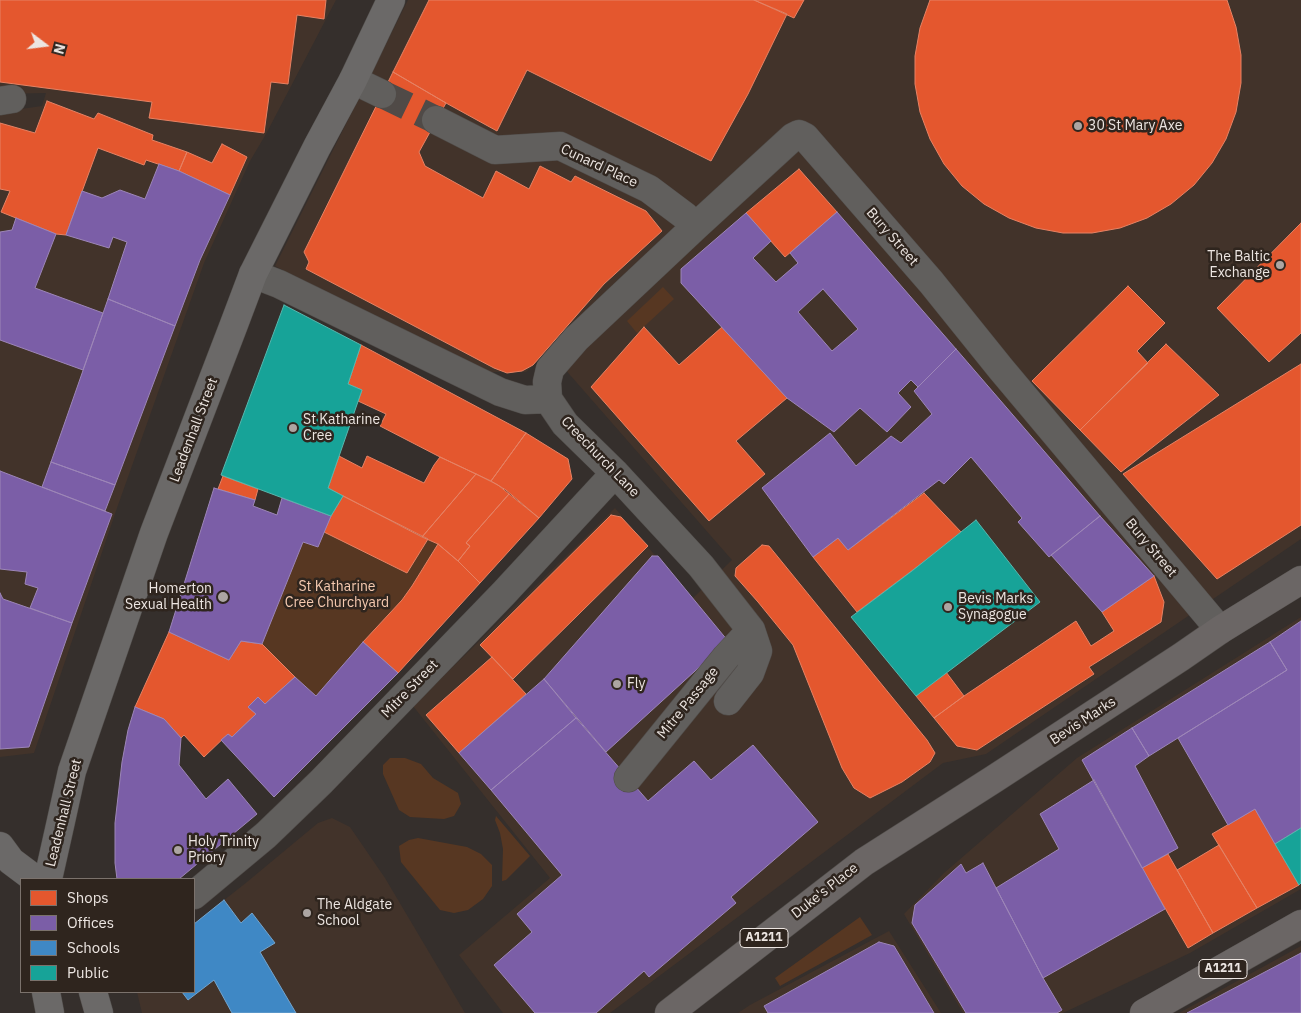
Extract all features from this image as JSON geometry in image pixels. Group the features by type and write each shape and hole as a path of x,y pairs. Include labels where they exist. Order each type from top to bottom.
{"main road":[{"name":"Bevis Marks","path":"864,862 1002,774 1220,630 1301,580"},
{"name":"Duke's Place","path":"669,1013 864,862"},
{"name":"A1211","path":"1144,1013 1301,924"}],"street":[{"name":"Leadenhall Street","path":"48,878 75,761 154,533 253,274 392,0"},
{"path":"353,80 382,94"},
{"name":"Cunard Place","path":"436,120 495,150 560,146 649,189 685,216 695,227"},
{"name":"Bury Street","path":"548,399 547,382 550,369 576,339 695,227 793,137 799,134 805,137 931,282 1001,369 1220,630"},
{"path":"253,274 288,288 500,392 524,400 548,399"},
{"name":"Creechurch Lane","path":"548,399 566,424 616,473 701,566 751,630 758,651 750,673 728,701"},
{"name":"Mitre Street","path":"195,894 266,835 321,782 503,594 616,473"},
{"name":"Mitre Passage","path":"628,778 726,657 751,630"},
{"path":"0,846 11,860 34,878"},
{"path":"46,993 50,1013"},
{"path":"93,993 99,1013"}],"shaded area":[{"path":"0,0 336,0 250,161 204,263 117,508 34,753 0,757 0,112 42,106 46,93 0,94"},
{"path":"408,0 1301,0 1301,539 986,754 943,763 610,1013 503,1013 459,955 550,878 413,706 615,508 692,599 732,560 549,351 526,372 481,372 275,266"},
{"path":"1301,617 1301,889 1190,953 1063,1013 963,1013 904,914 944,873 1077,758"},
{"name":"The Aldgate School","path":"332,818 350,827 385,878 465,1013 142,1013 137,993 195,993 195,923 318,823"},
{"path":"889,931 941,1013 738,1013 750,1005"},
{"path":"1301,946 1301,1013 1179,1013"}],"green space":[{"path":"663,287 674,299 637,333 627,321"},
{"name":"St Katharine Cree Churchyard","path":"324,532 428,539 438,544 402,600 316,696 262,644 303,542 318,547"},
{"path":"390,758 405,758 421,764 433,778 458,793 461,804 454,816 444,819 410,817 399,810 383,774 383,765"},
{"path":"496,816 530,856 506,880 502,881 503,849 495,820"},
{"path":"418,838 467,847 481,854 492,865 492,886 483,899 468,910 454,913 440,910 401,862 399,846 409,840"},
{"path":"860,917 872,935 780,986 775,978"}],"building: Shops":[{"path":"0,0 326,0 324,19 297,15 288,84 271,82 264,133 149,118 152,102 0,82"},
{"path":"429,0 754,0 787,14 748,94 711,161 527,70 497,131 446,103 393,72"},
{"path":"754,0 804,0 794,18"},
{"name":"30 St Mary Axe","path":"930,0 1227,0 1236,27 1241,55 1241,83 1236,112 1226,139 1212,163 1194,185 1171,204 1147,218 1120,228 1092,233 1063,233 1036,228 1009,218 984,204 962,186 944,164 930,139 920,112 915,84 915,56 920,28"},
{"path":"393,72 446,103 419,152 425,166 483,198 496,171 529,189 540,166 571,182 575,176 646,211 662,231 604,284 533,365 522,371 507,373 494,368 306,269 309,262 304,252"},
{"path":"47,101 94,119 98,113 153,135 152,140 187,152 179,171 146,160 144,165 98,148 66,235 56,234 1,212 10,191 0,189 0,123 35,133"},
{"path":"222,144 247,157 230,195 179,171 187,152 212,163"},
{"path":"799,169 837,212 785,257 746,213"},
{"name":"The Baltic Exchange","path":"1301,223 1301,333 1269,362 1217,308"},
{"path":"1128,286 1165,323 1137,351 1148,363 1080,430 1032,381"},
{"path":"644,327 679,365 722,327 787,398 736,441 765,474 709,521 591,387"},
{"path":"1166,344 1219,395 1121,472 1080,430"},
{"path":"361,345 526,433 491,481 380,426 386,414 358,401 362,390 348,384"},
{"path":"1301,364 1301,525 1217,579 1123,474"},
{"path":"526,433 568,459 572,479 539,518 506,490 491,481"},
{"path":"339,456 362,468 367,456 424,483 440,457 476,474 422,537 328,488"},
{"path":"476,474 498,485 509,494 466,543 470,546 458,561 438,544 422,537"},
{"path":"223,476 258,489 255,500 218,489"},
{"path":"924,493 962,533 857,612 813,557 838,538 848,550"},
{"path":"509,494 539,518 480,583 458,561 470,546 466,543"},
{"path":"343,496 428,539 407,573 324,532"},
{"path":"611,515 621,517 648,546 513,679 480,645"},
{"path":"438,544 480,583 398,673 363,642 402,600"},
{"path":"762,545 769,546 927,740 935,753 930,762 902,782 870,798 854,788 842,768 793,645 735,576 736,568"},
{"path":"1154,576 1164,602 1161,622 1089,667 1094,674 977,750 957,746 934,718 1076,621 1091,646 1114,631 1102,612"},
{"path":"169,632 229,660 241,641 262,644 295,677 265,704 258,697 248,707 256,714 232,737 228,734 204,757 184,735 181,738 164,719 135,707"},
{"path":"492,657 526,694 459,753 426,715"},
{"path":"946,672 964,696 934,718 916,696"},
{"path":"1255,809 1299,885 1257,908 1212,834"},
{"path":"1219,845 1257,908 1213,933 1177,870"},
{"path":"1168,854 1213,933 1188,948 1142,868"}],"building: Offices":[{"path":"159,164 179,171 230,195 200,260 175,326 108,299 127,242 113,237 109,248 66,235 82,191 102,198 120,190 145,199"},
{"path":"837,212 956,349 918,387 911,380 898,393 911,407 887,432 860,408 834,432 787,398 681,283 681,269 746,213 771,241 753,258 776,282 798,263 790,253","holes":["823,289 858,329 832,351 798,312"]},
{"path":"16,218 56,234 35,288 103,313 83,370 0,340 0,232 12,230"},
{"path":"108,299 175,326 115,485 51,462"},
{"path":"956,349 1100,516 1049,557 1018,522 1022,518 971,457 944,484 939,480 848,550 838,538 813,557 762,488 830,433 856,466 891,436 901,443 932,414 914,391"},
{"path":"51,462 115,485 105,511 42,487"},
{"path":"0,471 112,514 72,623 30,608 38,588 25,584 27,572 0,569"},
{"path":"214,488 255,500 253,506 277,515 282,498 331,516 318,547 303,542 262,644 241,641 229,660 169,632"},
{"path":"1100,516 1154,576 1102,612 1051,555"},
{"path":"652,556 658,556 728,641 606,752 544,679"},
{"path":"0,593 3,599 72,623 29,747 0,749"},
{"path":"1301,621 1301,828 1275,844 1255,809 1228,825 1178,738 1287,670 1270,642"},
{"path":"363,642 398,673 274,797 221,740 228,734 232,737 256,714 248,707 258,697 265,704 295,677 316,696"},
{"path":"1270,642 1287,670 1149,756 1132,728"},
{"path":"544,679 576,718 491,790 459,753"},
{"path":"135,707 164,719 181,738 179,765 206,799 228,779 257,814 180,878 117,878 115,823 122,762 128,730"},
{"path":"576,718 648,801 694,761 711,780 753,745 818,822 731,897 736,903 649,977 644,971 596,1013 535,1013 494,965 532,932 517,914 562,875 491,790"},
{"path":"1132,728 1149,756 1135,766 1178,848 1142,868 1082,760"},
{"path":"1094,780 1165,909 1043,978 996,888 1059,849 1040,814"},
{"path":"983,863 1043,978 1062,1010 1057,1013 966,1013 912,923 915,905 961,864 966,873"},
{"path":"879,942 894,946 934,1013 768,1013 764,1006"},
{"path":"1301,953 1301,1013 1187,1013"}],"building: Schools":[{"path":"224,900 241,923 252,913 275,943 260,952 296,1013 232,1013 214,980 188,1000 183,993 195,993 195,923"}],"building: Public":[{"name":"St Katharine Cree","path":"284,305 361,345 348,384 362,390 328,488 343,496 331,516 221,475"},
{"name":"Bevis Marks Synagogue","path":"976,520 1040,602 916,696 851,617"},
{"path":"1301,828 1301,883 1299,885 1275,844"}],"tunnel":[{"path":"382,94 436,120"}],"place":[{"name":"30 St Mary Axe","path":"1078,126"},
{"name":"The Baltic Exchange","path":"1280,265"},
{"name":"St Katharine Cree","path":"293,428"},
{"name":"Homerton Sexual Health","path":"223,597"},
{"name":"Bevis Marks Synagogue","path":"948,607"},
{"name":"Fly","path":"617,684"},
{"name":"Holy Trinity Priory","path":"178,850"},
{"name":"The Aldgate School","path":"307,913"}]}
